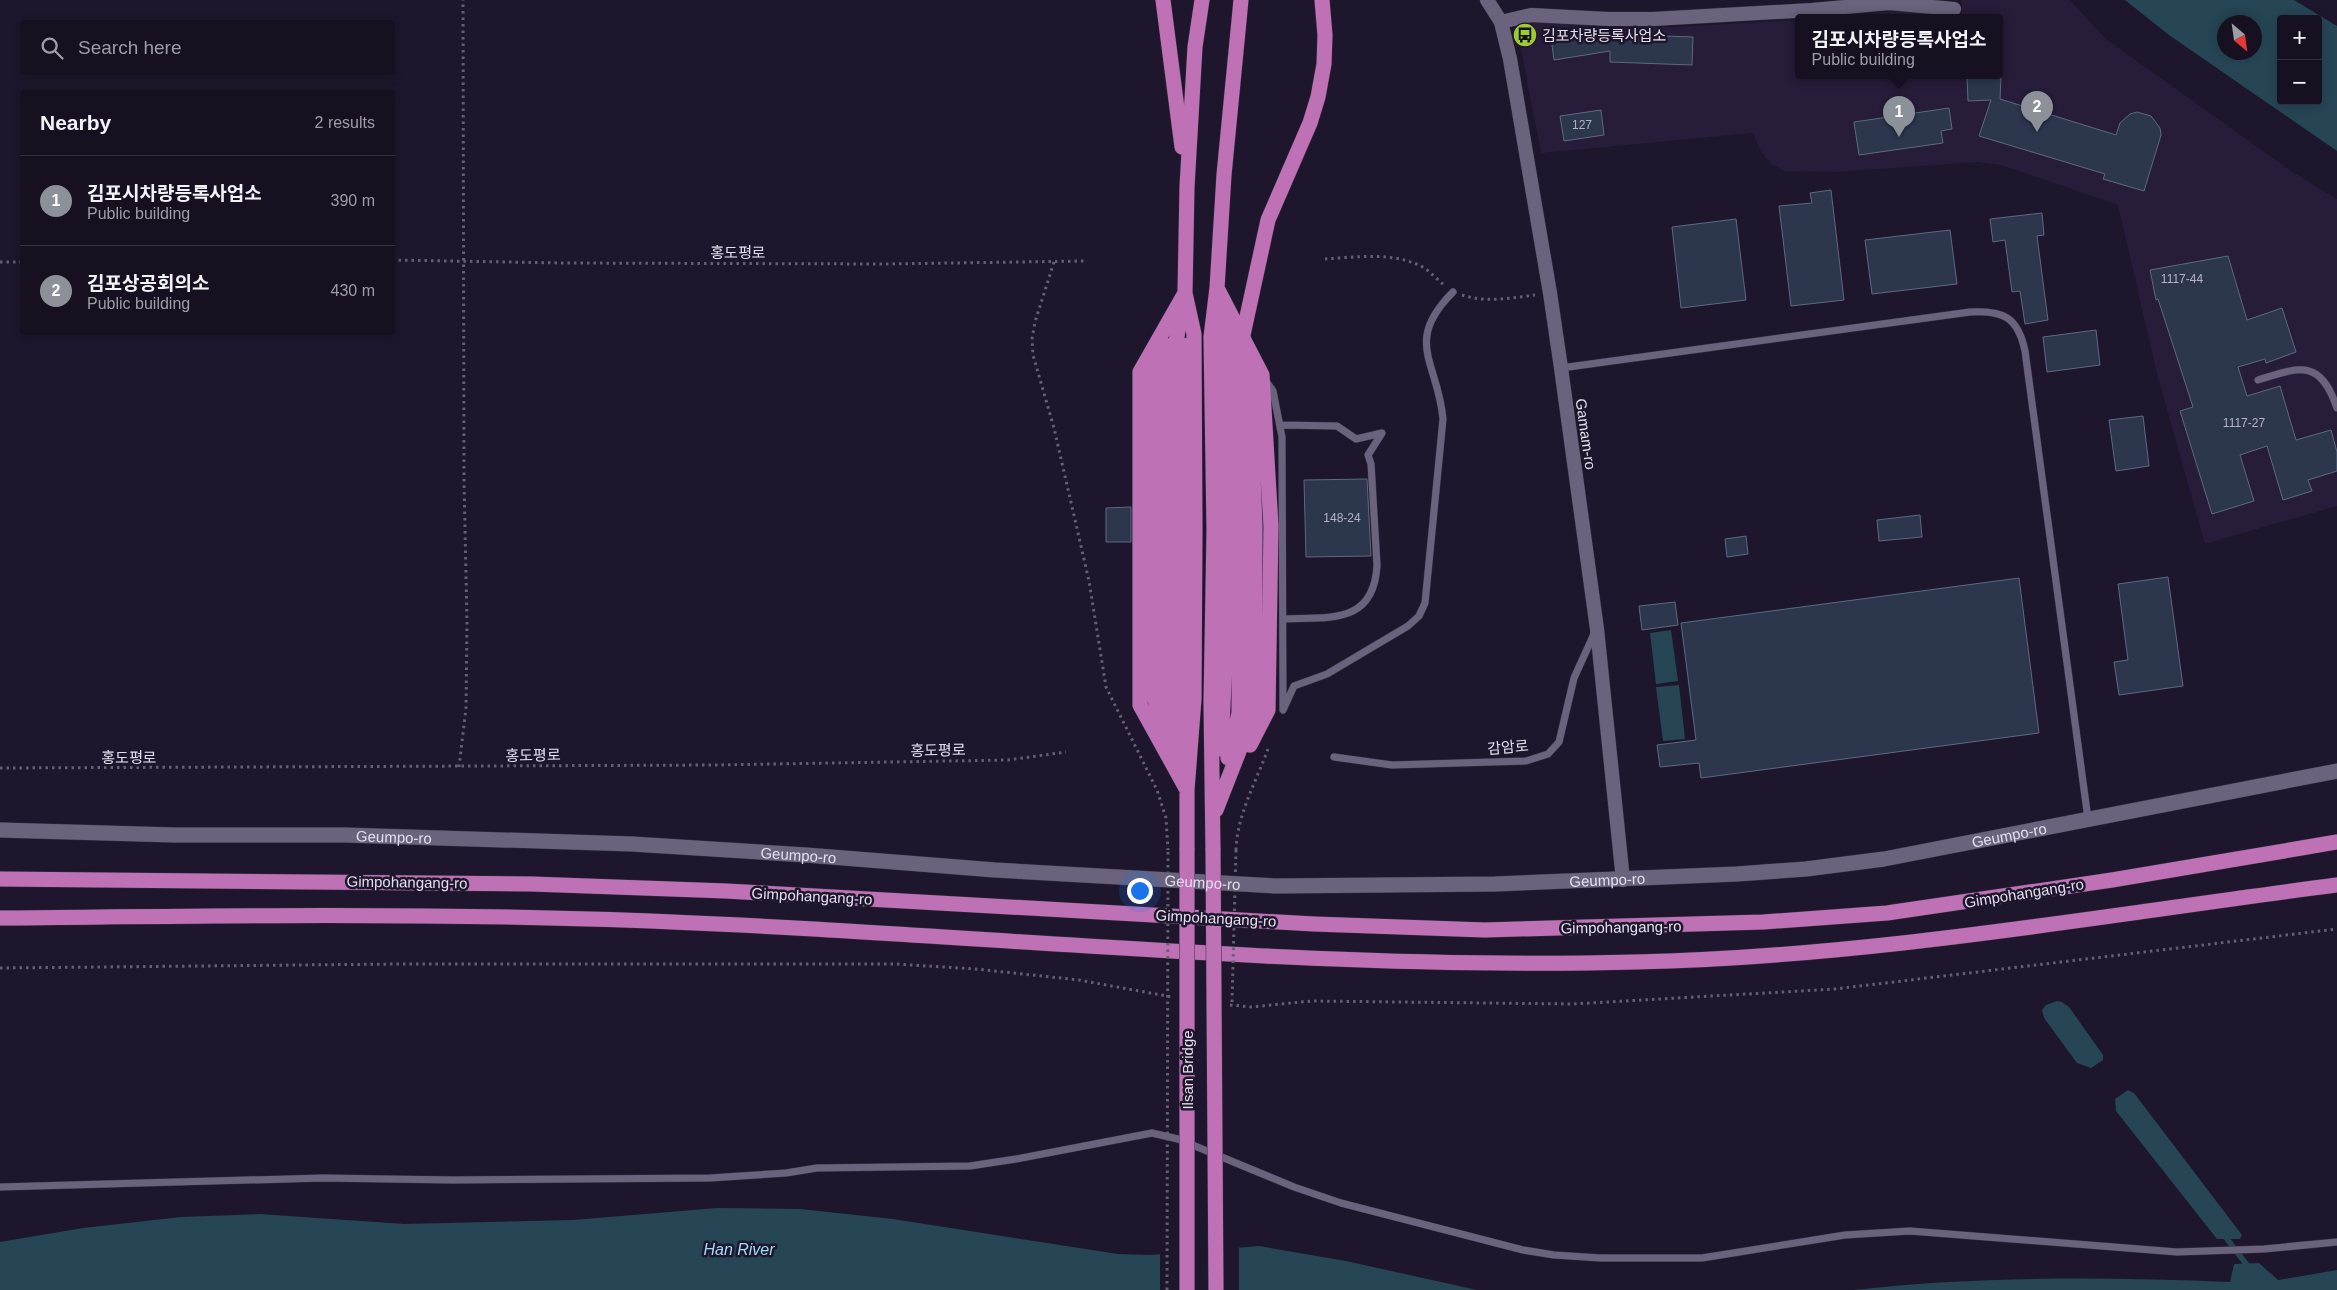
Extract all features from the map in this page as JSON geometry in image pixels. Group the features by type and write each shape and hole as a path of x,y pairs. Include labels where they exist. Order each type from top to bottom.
{"highway":[{"path":"1163,0 1187,187"},
{"path":"1187,790 1168,701 1167,528 1170,374 1185,293 1187,187 1195,47 1202,0"},
{"path":"1213,817 1211,703 1214,530 1211,337 1217,288 1224,175 1241,0"},
{"path":"1213,817 1254,713 1254,517 1250,398 1243,335 1268,220 1310,123 1318,97 1324,64 1325,35 1322,0"},
{"path":"1213,817 1268,710 1271,526 1262,375 1243,335 1217,288"},
{"path":"1213,817 1239,713 1240,526 1237,363 1217,288"},
{"path":"1185,293 1140,372 1140,705 1187,790"},
{"path":"1185,293 1194,334 1195,521 1194,699 1187,790"},
{"name":"Ilsan Bridge","path":"1187,790 1187,1290"},
{"name":"Ilsan Bridge","path":"1213,817 1216,1290"},
{"name":"Gimpohangang-ro","path":"0,879 532,884 746,892 1314,924 1485,930 1763,922 1887,913 2024,894 2337,842"},
{"path":"0,918 315,916 590,919 1338,959 1496,965 1643,962 1897,945 2337,885"}],"main road":[{"name":"Geumpo-ro","path":"0,830 174,835 345,835 632,844 995,870 1274,886 1495,884 1623,880 1806,869 1884,859 1982,842 2088,819 2337,771"}],"street":[{"name":"Gamam-ro","path":"1486,0 1500,22 1518,96 1550,293 1597,629 1623,880"},
{"path":"1500,22 1531,15 1653,19 1812,10 1889,3 1954,10"}],"lane":[{"path":"1262,375 1273,391 1282,438 1283,710 1294,686 1327,674 1408,626 1419,616 1425,603 1443,419 1442,403 1430,365 1426,336 1428,324 1437,307 1453,292"},
{"path":"1561,368 1970,312 1988,311 1999,313 2008,318 2016,326 2022,337 2025,351 2088,819"},
{"path":"2258,380 2292,370 2310,371 2326,382 2337,408"},
{"path":"1280,425 1337,426 1356,439 1382,433 1368,455 1371,464 1377,565 1376,581 1372,590 1362,604 1348,616 1284,619"},
{"name":"감암로","path":"1334,757 1392,765 1526,761 1548,754 1559,742 1574,678 1597,629"},
{"path":"0,1187 322,1178 453,1180 710,1178 786,1173 826,1167 970,1166 1152,1133 1178,1139 1294,1187 1341,1203 1523,1250 1554,1254 1601,1258 1702,1258 1845,1235 1910,1231 2176,1252 2252,1249 2337,1242"}],"path":[{"path":"459,767 466,708 463,0"},
{"path":"1325,259 1369,256 1411,262 1426,270 1453,292 1475,299 1498,300 1550,293"},
{"name":"홍도평로","path":"395,260 563,263 1084,261"},
{"path":"0,262 20,262"},
{"path":"1054,262 1035,322 1032,339 1033,355 1054,428 1087,571 1106,687 1157,790 1166,818 1168,850 1167,1290"},
{"path":"1236,850 1237,834 1242,814 1270,744"},
{"name":"홍도평로","path":"0,768 459,767 998,760 1066,752"}],"shaded area":[{"path":"1962,0 2070,0 2106,39 2291,171 2337,199 2337,506 2205,544 2157,374 2118,205 2001,165 1977,162 1836,172 1784,171 1771,164 1761,152 1753,133 1541,153 1519,39 1522,31 1528,25 1538,22 1604,27 1675,27 1795,20 1795,79 2003,79 2003,14 1962,14"},
{"path":"1891,11 1931,14 1860,14"}],"water":[{"path":"2125,0 2294,0 2319,15 2277,15 2277,105 2322,105 2322,17 2337,26 2337,151 2169,35"},
{"path":"1671,630 1678,681 1656,684 1650,633"},
{"path":"1679,685 1685,739 1663,741 1656,687"},
{"path":"2057,1001 2069,1007 2103,1055 2103,1060 2091,1068 2077,1063 2044,1018 2042,1010 2046,1005"},
{"path":"2128,1090 2134,1093 2242,1235 2240,1239 2217,1239 2116,1111 2115,1099"},
{"name":"Han River","path":"717,1208 800,1209 893,1219 1118,1254 1150,1255 1259,1246 1346,1261 1477,1290 0,1290 0,1242 83,1228 181,1217 260,1214 404,1224 573,1220"},
{"path":"2259,1263 2278,1280 2337,1270 2337,1290 1854,1290 1948,1282 2042,1279 2230,1282 2234,1264"}],"pier":[{"path":"1239,1244 1239,1290 1160,1290 1160,1252"}],"building":[{"path":"1590,32 1591,35 1693,37 1692,65 1610,62 1610,51 1554,60 1551,38"},
{"path":"1967,79 2001,79 2000,99 2116,135 2120,123 2130,114 2137,112 2151,116 2160,128 2161,135 2144,191 2103,179 2105,174 1979,136 1991,100 1968,101"},
{"path":"1949,108 1952,129 1941,131 1943,143 1859,155 1854,122"},
{"path":"1601,110 1604,135 1564,141 1560,116"},
{"path":"1831,190 1844,300 1791,306 1779,206 1812,203 1810,193"},
{"path":"2042,213 2044,235 2037,236 2048,320 2025,324 2020,291 2012,292 2005,240 1993,242 1990,219"},
{"path":"1736,219 1746,300 1681,308 1672,227"},
{"path":"1950,230 1957,284 1872,294 1865,240"},
{"path":"2228,256 2247,320 2282,308 2296,352 2266,363 2265,359 2238,367 2247,396 2280,386 2296,440 2331,430 2337,452 2337,471 2308,480 2312,491 2283,500 2267,446 2240,455 2254,501 2212,514 2180,411 2193,407 2158,299 2156,300 2150,270"},
{"path":"2096,330 2100,365 2047,372 2043,337"},
{"path":"2143,416 2149,466 2116,471 2109,420"},
{"path":"1367,479 1371,556 1306,557 1304,480"},
{"path":"1131,507 1131,542 1106,542 1106,508"},
{"path":"1920,515 1922,537 1879,541 1877,520"},
{"path":"1746,536 1748,554 1727,557 1725,539"},
{"path":"2168,577 2183,686 2119,695 2114,662 2128,660 2118,584"},
{"path":"2019,578 2039,733 1701,778 1699,763 1660,767 1657,745 1696,740 1681,623"},
{"path":"1675,602 1678,625 1642,630 1639,606"}],"waterway":[{"path":"2224,1235 2250,1269"}],"place":[{"name":"김포차량등록사업소","path":"1525,35"},
{"name":"김포상공회의소","path":"2037,132"},
{"name":"김포시차량등록사업소","path":"1899,137"}]}
